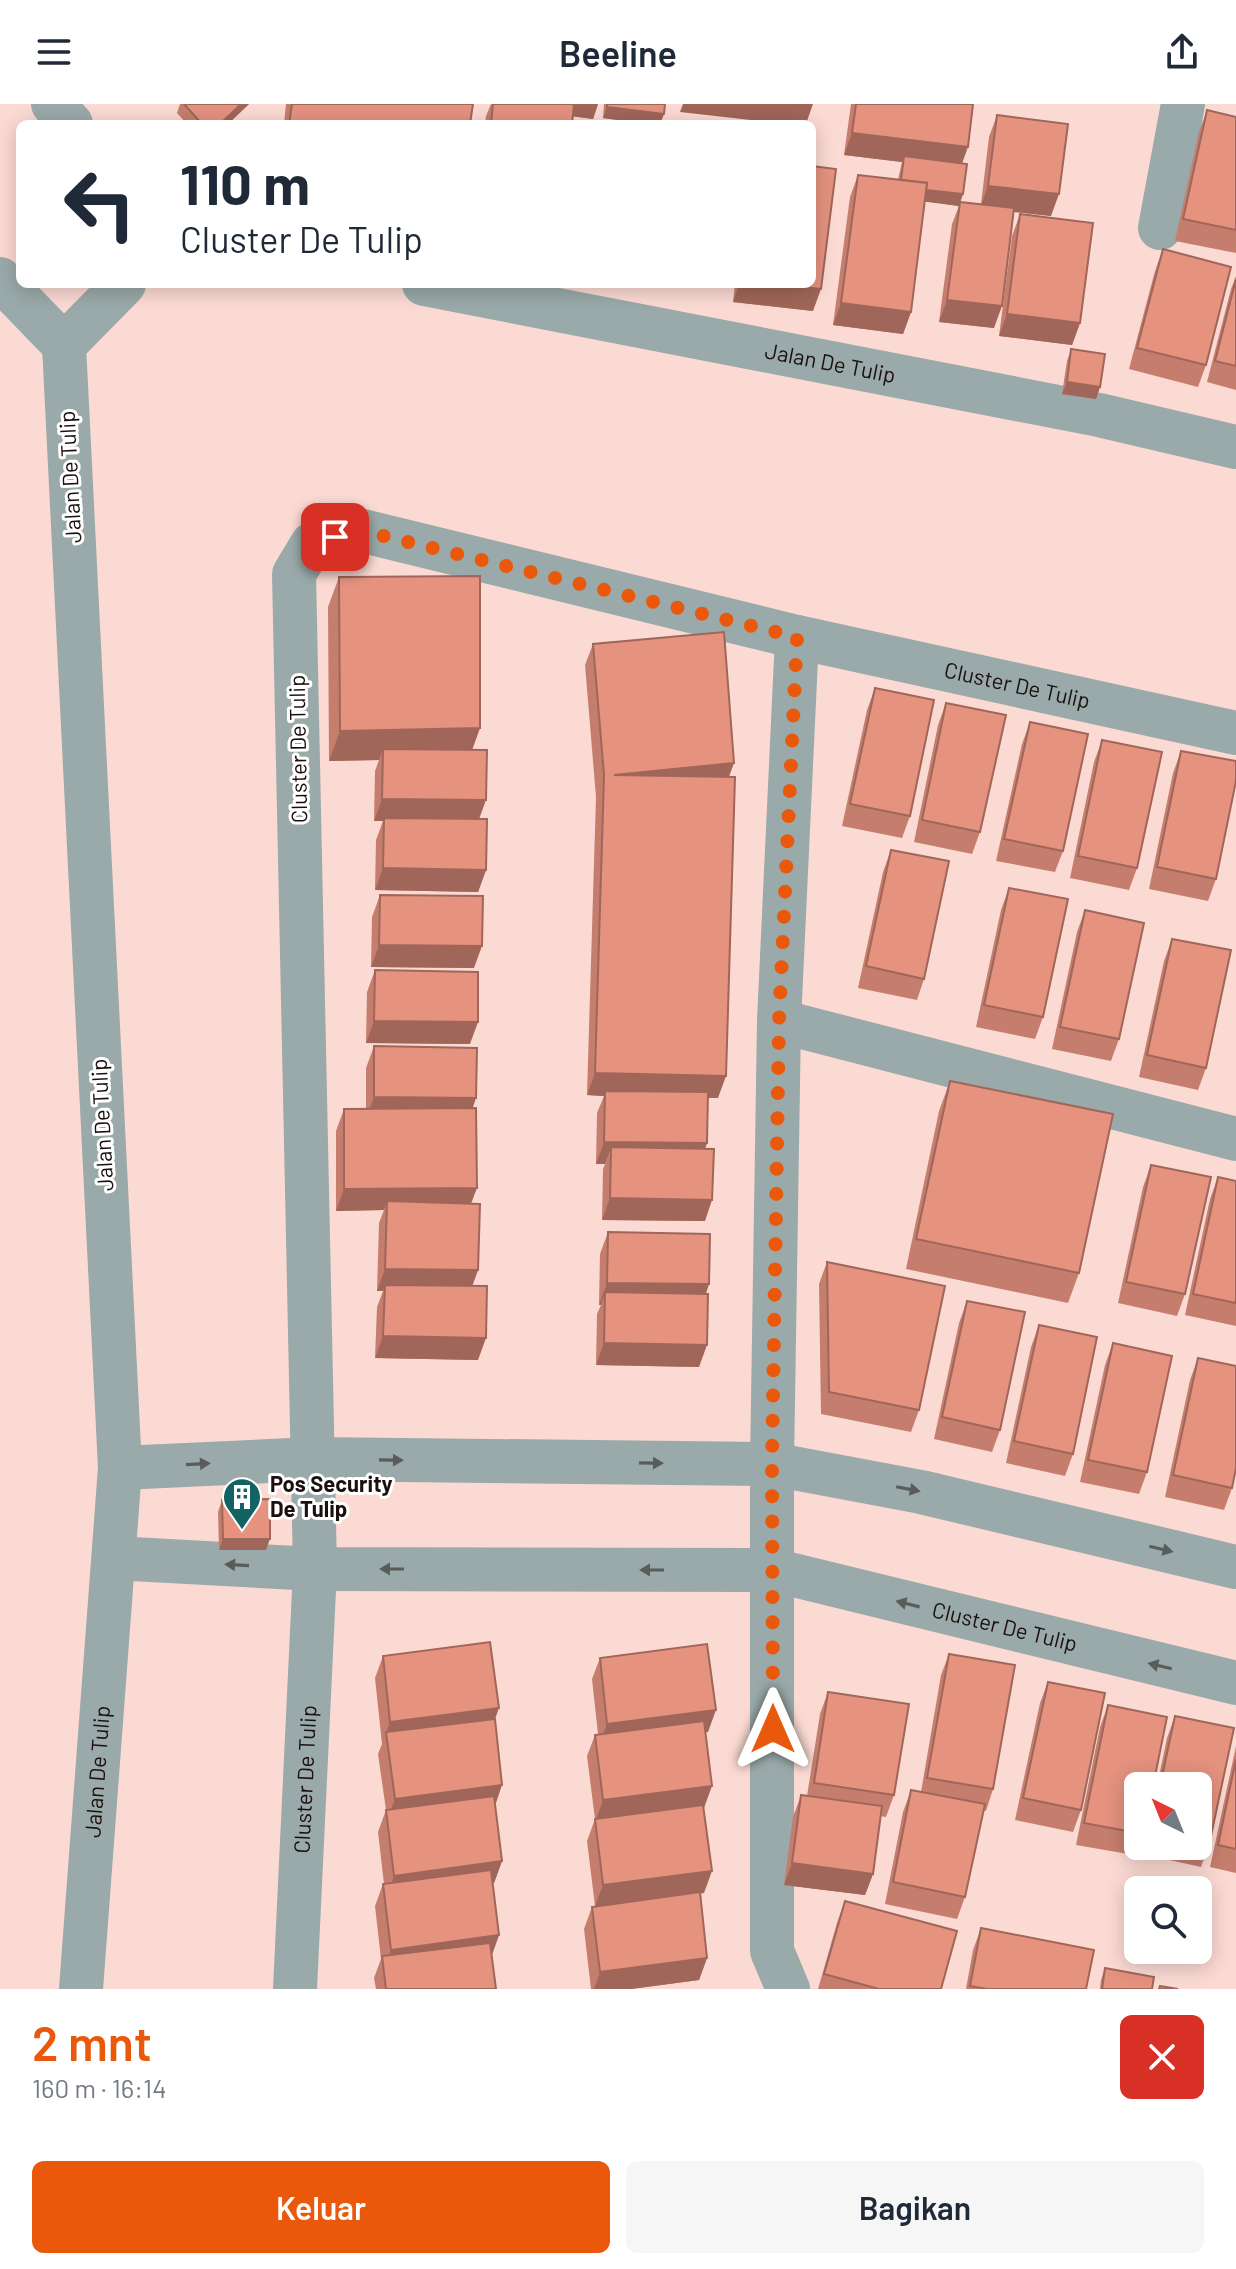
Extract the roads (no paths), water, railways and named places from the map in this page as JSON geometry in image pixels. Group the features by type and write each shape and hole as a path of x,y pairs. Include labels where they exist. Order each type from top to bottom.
{"street":[{"path":"53,104 67,120"},
{"path":"1160,228 1183,104"},
{"path":"0,279 64,345 120,288"},
{"name":"Jalan De Tulip","path":"445,288 1099,415 1236,447"},
{"name":"Jalan De Tulip","path":"64,345 120,1468 81,1989"},
{"name":"Cluster De Tulip","path":"295,1989 315,1569 294,574 312,544 359,530 797,637 1236,733"},
{"path":"788,1989 772,1951 772,1464 779,1021 797,637"},
{"path":"779,1021 1236,1139"},
{"path":"120,1468 313,1459 772,1464 921,1492 1236,1567"},
{"name":"Cluster De Tulip","path":"114,1558 315,1569 773,1570 1236,1683"}],"place":[{"name":"Pos Security De Tulip","path":"242,1531"}]}
